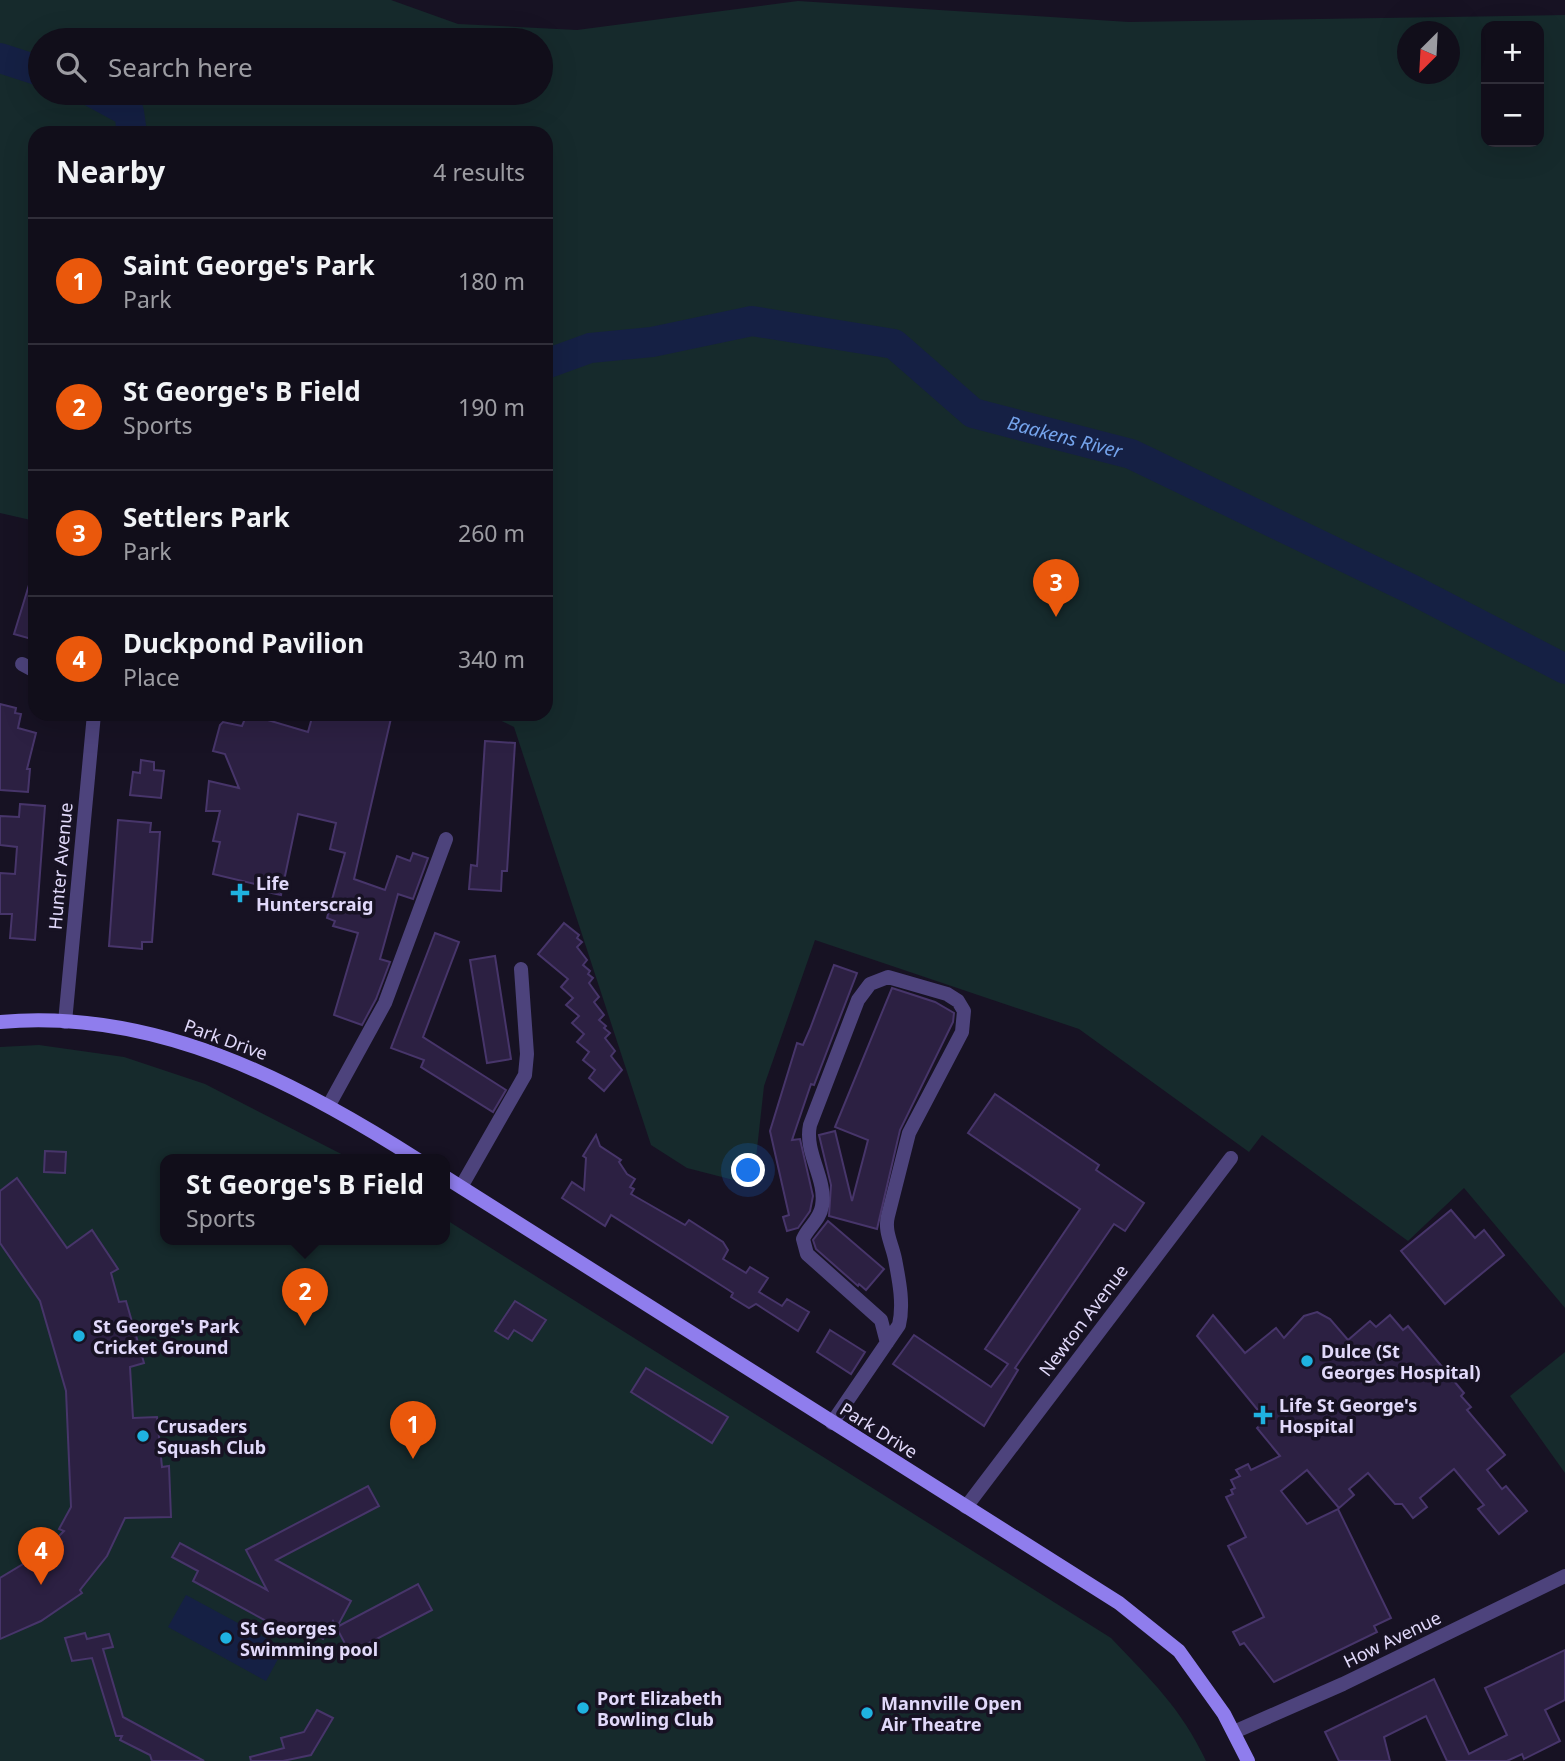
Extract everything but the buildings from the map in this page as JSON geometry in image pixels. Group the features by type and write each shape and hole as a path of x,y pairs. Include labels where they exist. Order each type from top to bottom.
{"street":[{"name":"Hunter Avenue","path":"65,1021 93,721"},
{"path":"329,1105 385,1003 446,839"},
{"path":"461,1187 525,1075 527,1054 521,969"},
{"path":"831,1423 896,1332 902,1312 886,1223 909,1133 951,1055 965,1021 962,1006 953,997 888,977 870,984 858,1000 810,1125 809,1140 823,1203 817,1219 803,1239 807,1254 881,1320 887,1342"},
{"name":"Park Drive","path":"0,1022 65,1021 120,1028 176,1041 237,1061 302,1089 408,1154"},
{"name":"Newton Avenue","path":"966,1507 1231,1158"},
{"name":"Park Drive","path":"450,1180 1119,1604 1161,1635 1189,1664 1234,1732 1248,1761"},
{"name":"How Avenue","path":"1234,1732 1343,1684 1565,1576"}],"green space":[{"path":"0,0 391,0 458,24 537,28 28,28 28,105 553,105 553,29 577,30 798,1 1129,22 1565,15 1565,1308 1464,1188 1408,1241 1262,1135 1249,1152 1079,1029 815,940 764,1086 753,1185 687,1168 651,1145 514,727 502,721 553,721 553,126 28,126 28,519 0,513"},
{"path":"39,1045 124,1057 205,1084 341,1154 160,1154 160,1245 450,1245 450,1222 1111,1638 1176,1710 1206,1761 0,1761 0,1047"},
{"path":"1565,1352 1565,1473 1510,1396"}],"water":[{"name":"St Georges Swimming pool","path":"186,1595 284,1648 266,1681 168,1627"}],"waterway":[{"name":"Baakens River","path":"0,58 28,67"},
{"name":"Baakens River","path":"116,105 129,112 131,126"},
{"name":"Baakens River","path":"553,361 590,348 652,342 752,321 894,344 973,413 1131,454 1411,589 1565,669"}],"place":[{"name":"Settlers Park","path":"1056,617"},
{"name":"Life Hunterscraig","path":"240,893"},
{"name":"St George's B Field","path":"305,1326"},
{"name":"St George's Park Cricket Ground","path":"79,1336"},
{"name":"Dulce (St Georges Hospital)","path":"1307,1361"},
{"name":"Life St George's Hospital","path":"1263,1415"},
{"name":"Crusaders Squash Club","path":"143,1436"},
{"name":"Saint George's Park","path":"413,1459"},
{"name":"Duckpond Pavilion","path":"41,1585"},
{"name":"St Georges Swimming pool","path":"226,1638"},
{"name":"Port Elizabeth Bowling Club","path":"583,1708"},
{"name":"Mannville Open Air Theatre","path":"867,1713"}]}
